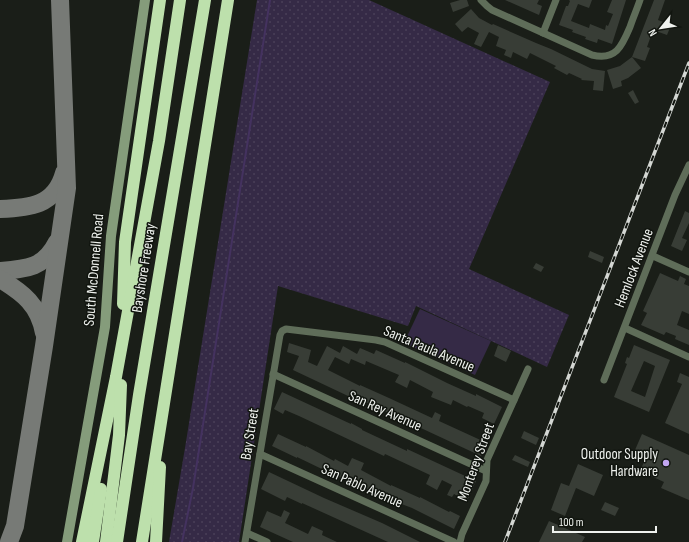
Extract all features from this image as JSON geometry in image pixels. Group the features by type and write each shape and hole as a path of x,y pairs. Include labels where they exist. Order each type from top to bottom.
{"highway":[{"path":"106,542 119,434 125,242 160,0"},
{"path":"82,542 116,377 168,88 180,0"},
{"name":"Bayshore Freeway","path":"117,542 142,380 205,0"},
{"path":"142,542 228,0"},
{"path":"94,542 116,377"},
{"path":"156,542 163,406"}],"street":[{"name":"South McDonnell Road","path":"67,542 105,327 111,236 145,0"},
{"path":"481,0 492,10 598,57 610,56 620,48 640,0"},
{"path":"543,33 556,0"},
{"name":"Hemlock Avenue","path":"604,380 653,256 684,184 689,165"},
{"path":"653,256 689,272"},
{"path":"625,328 689,357"},
{"name":"Santa Paula Avenue","path":"282,331 286,329 385,342 514,400"},
{"name":"Bay Street","path":"245,542 273,374 282,331"},
{"name":"Monterey Street","path":"460,542 462,534 486,481 487,460 528,369"},
{"name":"San Rey Avenue","path":"273,374 486,471"},
{"name":"San Pablo Avenue","path":"260,454 454,542"},
{"path":"247,533 267,542"}],"shaded area":[{"path":"257,0 369,0 550,82 469,269 569,315 547,367 416,306 408,326 278,286 239,542 169,542 185,448"},
{"path":"420,309 491,341 475,375 404,343"}],"building":[{"path":"460,0 467,0 469,6 453,12 450,3"},
{"path":"505,0 539,0 537,4 542,6 539,15"},
{"path":"569,0 592,0 589,8 578,4 571,21 589,28 590,24 605,30 606,25 608,26 613,14 607,12 612,0 626,0 612,44 598,39 597,43 585,39 586,37 572,32 573,30 559,25 566,6 568,6 570,1"},
{"path":"654,0 665,0 658,20 671,25 667,35 653,30 647,47 650,48 645,61 632,57"},
{"path":"471,9 479,18 492,25 493,24 551,49 592,69 605,71 603,91 593,90 594,81 581,80 582,79 569,73 567,75 554,68 556,66 530,53 527,59 513,52 511,58 504,55 506,50 496,46 499,37 489,32 481,47 474,44 479,33 468,27 462,32 455,24"},
{"path":"632,57 641,68 628,78 621,81 622,86 613,89 607,70 620,66"},
{"path":"633,90 639,102 635,104 628,93"},
{"path":"685,211 689,213 689,223 682,238 687,240 682,251 671,246"},
{"path":"590,251 604,257 602,263 588,257"},
{"path":"536,263 544,267 541,272 533,268"},
{"path":"660,273 678,281 680,276 686,279 684,284 689,286 689,314 682,311 677,325 689,330 689,345 675,339 676,336 666,332 664,335 641,325 647,313 643,311"},
{"path":"289,343 311,350 308,362 317,366 327,346 340,353 343,346 357,354 360,348 374,354 376,350 502,407 494,424 482,418 484,413 468,406 467,407 453,400 451,405 431,397 433,392 410,380 407,388 395,382 399,375 366,361 365,365 351,359 349,364 335,357 328,370 432,418 435,412 441,415 439,421 487,443 481,456 366,402 365,404 293,370 299,356 287,352"},
{"path":"498,345 511,351 506,362 494,356"},
{"path":"634,345 670,360 649,412 614,397 627,364 625,363 627,357 629,358","holes":["644,361 655,366 645,397 631,391"]},
{"path":"680,373 689,377 689,434 665,423 682,384 677,382"},
{"path":"282,392 351,423 362,430 407,451 407,449 476,481 467,501 454,494 452,497 447,495 452,485 442,480 437,490 426,484 430,475 385,454 384,456 285,410 283,414 274,409"},
{"path":"524,431 539,438 536,445 521,438"},
{"path":"278,434 306,446 334,461 335,459 348,466 352,458 364,463 361,470 391,486 420,497 460,516 454,529 412,508 383,497 272,446"},
{"name":"Outdoor Supply Hardware","path":"642,434 689,455 689,500 661,488 664,482 640,471 647,455 635,450"},
{"path":"515,455 530,462 528,467 512,460"},
{"path":"578,464 603,475 594,496 576,488 565,516 551,510 561,483 569,486"},
{"path":"269,472 382,523 420,542 388,542 287,497 285,501 261,489"},
{"path":"605,502 619,508 615,516 601,510"},
{"path":"284,510 290,513 285,523 308,534 312,526 323,531 322,535 337,542 293,542 260,527 267,511 281,517"},
{"path":"549,521 585,537 582,542 539,542"}],"waterway":[{"path":"182,542 193,488 270,0"}],"taxiway":[{"path":"9,542 15,526 44,346 67,188 60,0"},
{"path":"0,209 21,208 40,203 54,192 60,184 64,173"},
{"path":"0,271 34,266 52,251 57,242"},
{"path":"0,279 16,289 34,307 42,323 44,333"}],"railway":[{"path":"505,542 689,63"}],"place":[{"name":"Outdoor Supply Hardware","path":"666,463"}]}
